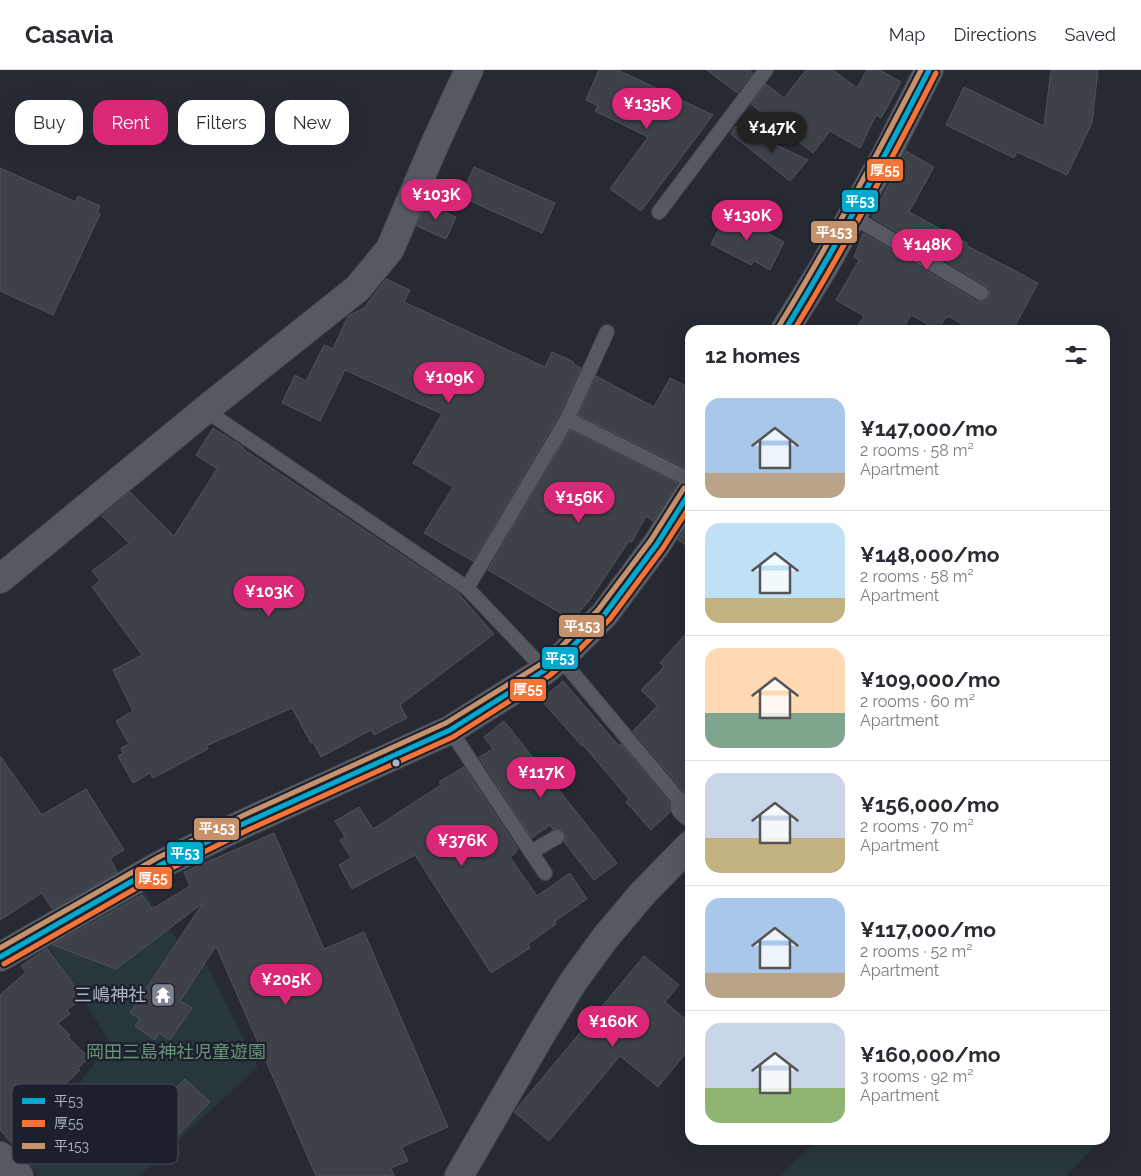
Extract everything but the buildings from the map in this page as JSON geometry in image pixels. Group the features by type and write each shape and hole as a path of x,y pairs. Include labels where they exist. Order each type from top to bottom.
{"street":[{"path":"0,578 205,410 358,288 390,249 469,70"},
{"path":"788,325 852,216 924,72"},
{"path":"0,957 162,864 245,823 450,730 552,664 604,615 657,544 685,500"},
{"path":"459,1176 543,1031 584,968 605,938 643,893 685,850"},
{"path":"0,1156 19,1176"}],"lane":[{"path":"659,212 766,70"},
{"path":"852,216 980,294"},
{"path":"468,588 567,419 607,332"},
{"path":"205,410 468,588 552,664 685,807"},
{"path":"567,419 685,478"},
{"path":"450,730 545,873"},
{"path":"531,852 557,837"}],"green space":[{"name":"岡田三島神社児童遊園","path":"142,888 179,942 196,944 258,1067 178,1140 178,1084 79,1084 110,1042 47,944"},
{"path":"812,1145 1096,1145 1066,1176 779,1176"},
{"name":"岡田三島神社児童遊園","path":"28,1164 152,1164 139,1176 39,1176"}],"transit line":[{"name":"平153","path":"780,325 852,200 921,70"},
{"name":"平53","path":"788,325 860,202 929,70"},
{"name":"厚55","path":"797,325 867,203 936,73"},
{"name":"平153","path":"0,948 159,857 242,816 446,723 541,664 598,610 651,540 684,488"},
{"name":"平53","path":"0,957 162,864 245,823 450,730 545,670 567,652 604,615 657,544 685,500"},
{"name":"厚55","path":"4,964 166,871 248,830 453,737 549,676 572,657 610,619 663,548 685,514"}],"place":[{"name":"三嶋神社","path":"163,995"}]}
